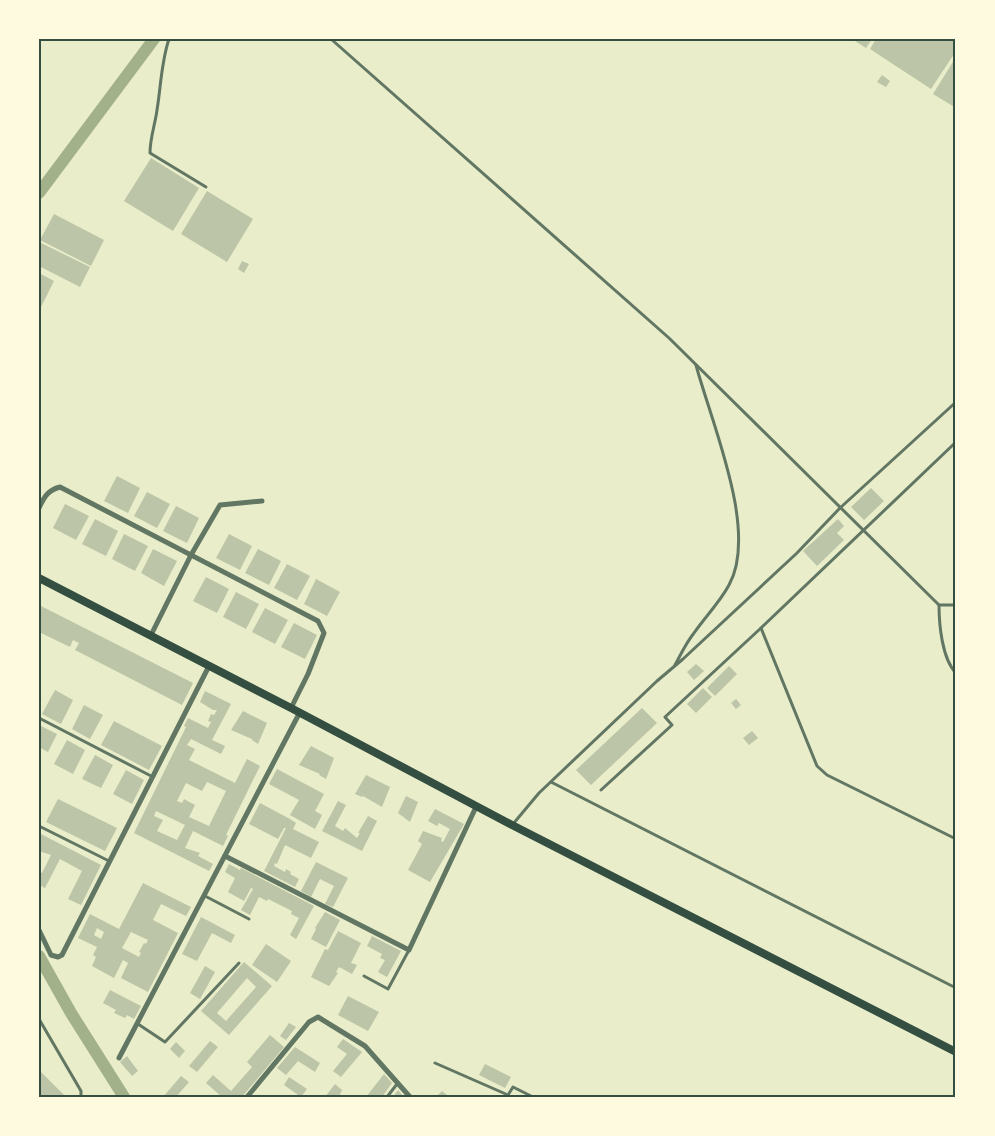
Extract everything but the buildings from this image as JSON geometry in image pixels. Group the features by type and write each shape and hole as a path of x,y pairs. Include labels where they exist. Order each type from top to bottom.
{"main road":[{"path":"39,578 300,712 476,807 956,1052"}],"street":[{"path":"39,508 46,494 60,487 318,621 324,633 308,674 291,708"},
{"path":"151,635 191,555 220,505 262,501"},
{"path":"39,930 51,955 58,957 62,955 209,666"},
{"path":"119,1058 300,712"},
{"path":"225,856 409,950 476,807"},
{"path":"247,1097 309,1022 318,1017 365,1046 410,1097"}],"lane":[{"path":"169,39 162,60 150,153 206,186"},
{"path":"331,39 669,338 939,605 956,605"},
{"path":"674,667 691,636 730,584 738,554 738,520 728,470 696,364"},
{"path":"512,825 551,782 797,553 840,508 956,402"},
{"path":"601,790 672,725 665,717 864,532 956,442"},
{"path":"939,605 939,621 949,666 956,674"},
{"path":"761,628 817,766 827,775 956,839"},
{"path":"39,718 153,777"},
{"path":"551,782 956,988"},
{"path":"39,826 110,862"},
{"path":"205,896 249,918"},
{"path":"364,976 388,989 409,950"},
{"path":"138,1024 165,1042 239,963"},
{"path":"39,1019 81,1091 81,1097"},
{"path":"435,1063 508,1095 513,1087 533,1097"},
{"path":"387,1097 398,1083"}],"waterway":[{"path":"39,193 154,39"},
{"path":"39,956 71,1013 124,1097"}]}
